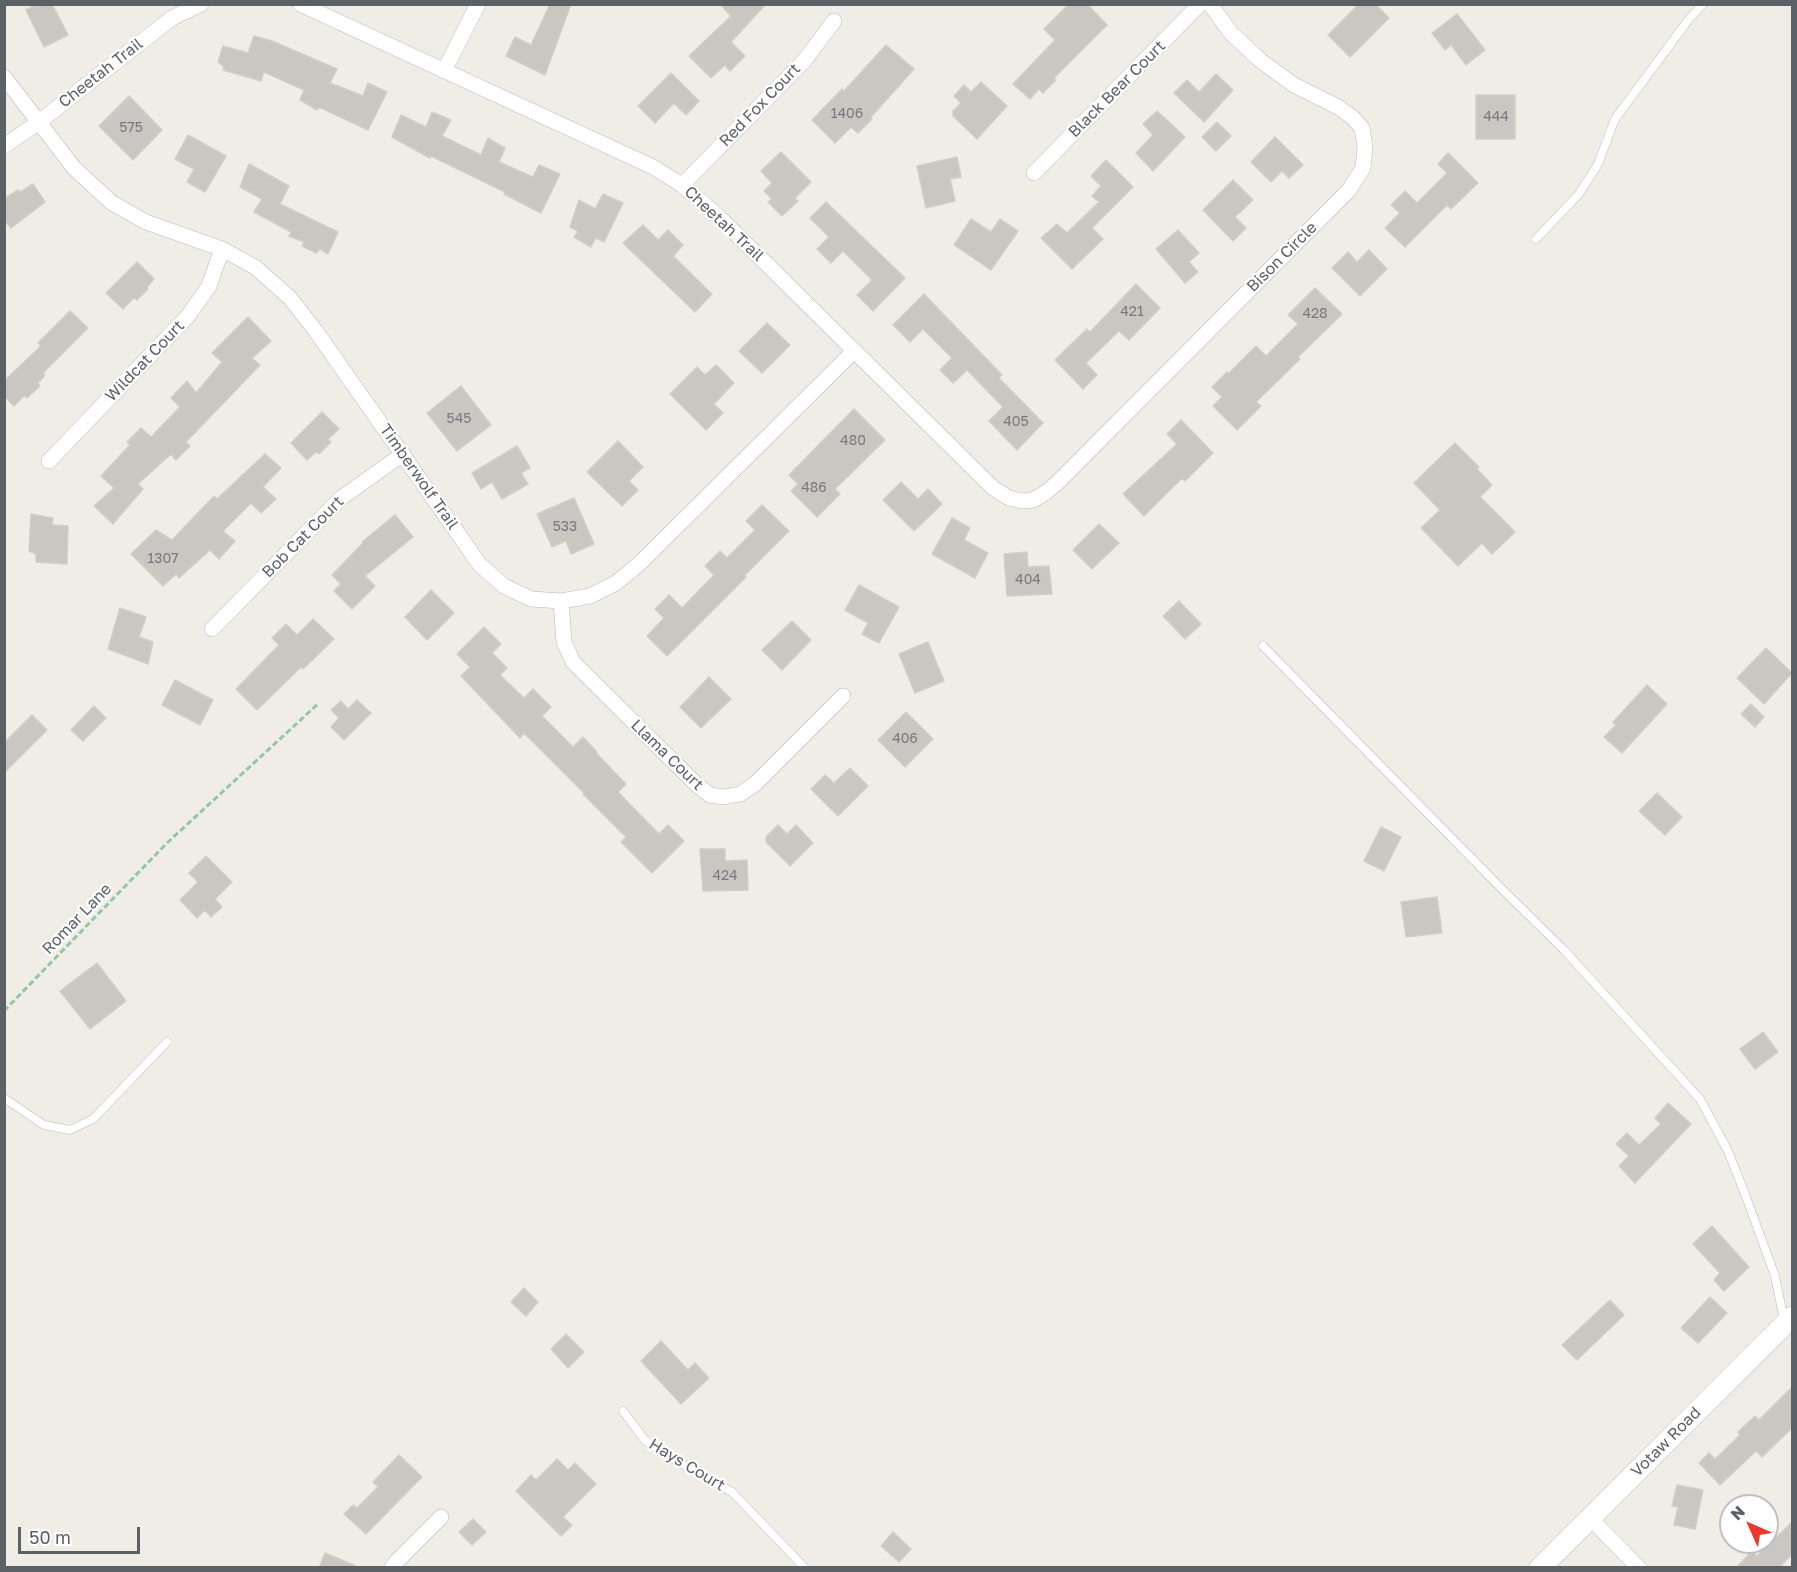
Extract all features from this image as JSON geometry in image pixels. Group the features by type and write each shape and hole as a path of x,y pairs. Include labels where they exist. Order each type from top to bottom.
{"street":[{"name":"Cheetah Trail","path":"4,146 39,122 172,18 201,4"},
{"name":"Cheetah Trail","path":"300,4 653,167 682,185 717,214 993,488 1009,498 1022,501"},
{"path":"444,70 478,4"},
{"name":"Black Bear Court","path":"1034,173 1200,4"},
{"name":"Bison Circle","path":"1022,501 1033,500 1056,484 1349,190 1363,168 1365,147 1362,128 1357,122 1338,107 1294,86 1260,61 1231,33 1210,4"},
{"name":"Red Fox Court","path":"682,185 804,61 834,21"},
{"name":"Timberwolf Trail","path":"4,77 74,168 112,203 146,222 222,249 255,267 290,298 403,454 480,566 504,586 531,599 561,601 590,596 616,583 639,564 854,351"},
{"name":"Wildcat Court","path":"49,461 188,316 209,286 222,249"},
{"name":"Bob Cat Court","path":"212,629 341,498 403,454"},
{"name":"Llama Court","path":"561,601 564,642 573,662 698,786 710,795 724,797 740,794 755,784 843,696"},
{"name":"Votaw Road","path":"1540,1568 1789,1321"},
{"path":"392,1568 441,1517"},
{"path":"1590,1518 1639,1568"}],"lane":[{"path":"1536,239 1580,194 1598,164 1615,119 1689,19 1703,4"},
{"path":"1263,646 1564,950 1700,1099 1728,1151 1775,1276 1789,1321"},
{"path":"4,1098 44,1125 70,1130 93,1119 167,1042"},
{"name":"Hays Court","path":"623,1411 644,1439 661,1452 732,1492 805,1568"}],"path":[{"name":"Romar Lane","path":"4,1011 167,843 319,703"}],"building":[{"path":"38,4 52,4 68,35 44,47 26,10"},
{"path":"550,4 571,4 545,75 506,56 515,37 531,45"},
{"path":"720,4 766,4 731,42 745,56 730,71 725,65 711,78 689,56 731,16"},
{"path":"1069,4 1087,4 1107,25 1054,78 1056,80 1043,93 1039,89 1030,99 1013,84 1055,40 1044,29"},
{"path":"1359,4 1375,4 1389,18 1350,57 1328,35"},
{"path":"1457,14 1485,50 1466,65 1451,45 1445,50 1432,33"},
{"path":"254,36 272,41 337,69 330,83 363,96 368,83 387,92 368,130 319,107 317,110 300,100 304,90 264,72 261,81 223,70 224,67 218,62 223,46 248,53"},
{"path":"886,45 914,69 858,133 851,127 835,143 812,120 842,89 844,91"},
{"path":"671,73 699,101 686,115 674,103 655,123 638,106"},
{"path":"1216,74 1233,90 1204,122 1174,93 1187,80 1199,92"},
{"path":"981,82 1007,106 977,139 953,116 953,111 961,103 954,96 964,85 971,92"},
{"path":"1476,95 1515,95 1515,139 1476,139"},
{"path":"129,96 162,130 133,160 99,126"},
{"path":"1157,111 1185,137 1153,171 1136,153 1153,135 1143,124"},
{"path":"432,112 451,120 442,136 481,155 488,138 505,148 499,162 533,177 539,165 560,174 541,213 504,194 505,192 431,156 430,158 392,137 401,115 426,127"},
{"path":"1217,122 1231,136 1216,151 1202,137"},
{"path":"188,135 226,156 205,192 187,182 194,169 175,159"},
{"path":"1275,137 1303,165 1289,178 1282,171 1271,182 1251,162"},
{"path":"781,152 811,182 795,198 798,201 782,216 768,202 772,199 764,191 772,183 761,171"},
{"path":"1448,153 1478,183 1451,209 1447,205 1405,247 1385,228 1400,213 1391,205 1405,191 1417,203 1447,173 1438,164"},
{"path":"957,157 961,177 950,179 955,201 926,208 917,166"},
{"path":"1106,160 1133,187 1092,228 1103,239 1072,269 1041,238 1057,224 1067,233 1099,202 1092,196 1101,186 1091,176"},
{"path":"249,164 289,186 280,204 338,232 328,254 320,249 316,253 302,246 304,242 289,236 291,232 254,212 262,199 240,187"},
{"path":"1233,180 1253,200 1235,217 1246,228 1233,241 1203,210"},
{"path":"33,184 45,202 11,228 4,220 4,199"},
{"path":"603,194 623,203 604,242 596,238 591,247 574,237 578,231 570,227 579,200 595,209"},
{"path":"826,202 905,278 873,311 857,295 872,280 843,251 831,263 817,249 829,237 810,218"},
{"path":"971,219 991,232 1000,219 1018,231 991,270 954,245"},
{"path":"643,225 658,240 668,230 683,245 673,256 712,294 695,312 623,243"},
{"path":"1178,230 1199,253 1189,262 1198,272 1185,283 1156,249"},
{"path":"1369,250 1387,269 1360,296 1332,268 1348,252 1357,262"},
{"path":"137,262 154,279 137,300 134,298 123,309 106,293"},
{"path":"1136,284 1160,308 1129,340 1119,331 1086,363 1097,375 1083,389 1055,360 1087,329 1090,332"},
{"path":"1315,288 1342,314 1256,402 1261,406 1237,430 1213,406 1222,397 1212,387 1256,346 1266,356 1298,324 1288,315"},
{"path":"924,294 1002,375 999,378 1043,423 1017,450 989,421 1003,407 967,370 953,383 940,370 952,358 923,329 910,342 893,325"},
{"path":"70,311 88,328 43,373 45,375 38,383 40,386 27,398 24,396 14,406 4,396 4,381 41,346 38,343"},
{"path":"248,317 271,341 252,358 260,365 186,442 190,446 176,460 171,454 138,484 143,489 113,524 94,506 114,488 101,476 130,445 127,442 141,428 151,437 180,407 171,398 187,381 196,393 222,362 212,353"},
{"path":"767,323 790,345 762,373 739,351"},
{"path":"716,365 734,383 714,404 723,413 706,430 670,394 697,367 705,375"},
{"path":"461,386 491,425 457,451 427,413"},
{"path":"854,409 885,440 835,489 840,494 817,517 791,491 798,484 789,475"},
{"path":"322,412 339,429 328,439 331,442 319,454 316,452 307,460 291,443"},
{"path":"1181,420 1213,453 1185,481 1182,478 1144,516 1123,494 1177,444 1167,434"},
{"path":"618,441 643,467 629,481 638,490 622,506 587,472"},
{"path":"1455,443 1479,467 1477,469 1492,485 1480,497 1515,532 1492,554 1482,543 1458,566 1421,528 1440,510 1414,483"},
{"path":"517,446 530,468 521,473 528,484 502,499 492,482 481,489 472,473"},
{"path":"265,454 281,468 263,487 276,499 261,513 251,503 223,531 235,541 219,559 210,550 179,578 176,574 163,586 131,554 156,530 172,540 214,496 217,499"},
{"path":"901,482 918,499 928,489 942,504 914,531 883,500"},
{"path":"574,498 594,544 571,554 566,541 552,547 537,514"},
{"path":"762,505 789,531 667,656 647,636 664,618 655,609 669,595 682,608 714,575 705,566 720,551 727,558 755,530 746,521"},
{"path":"31,514 53,518 52,525 68,526 67,564 36,562 36,554 29,551"},
{"path":"395,515 413,537 365,576 375,586 352,609 334,591 341,584 332,575 362,542"},
{"path":"952,518 970,528 964,540 988,553 975,578 932,554"},
{"path":"1099,524 1119,543 1092,569 1073,550"},
{"path":"1027,552 1028,567 1049,566 1052,594 1007,596 1004,554"},
{"path":"859,585 899,607 879,643 862,634 868,623 845,610"},
{"path":"431,590 454,613 427,640 405,617"},
{"path":"1179,601 1201,624 1185,639 1163,616"},
{"path":"120,608 146,617 139,637 153,642 148,664 108,649"},
{"path":"313,619 334,639 257,710 236,689 279,645 272,638 286,624 297,635"},
{"path":"792,621 811,640 782,670 762,650"},
{"path":"484,627 501,644 492,653 507,668 500,675 524,698 533,689 551,707 542,716 573,747 583,737 626,784 618,792 659,834 668,825 684,841 652,873 621,842 626,837 584,793 524,733 520,738 461,676 470,667 457,654"},
{"path":"928,642 944,681 915,693 899,654"},
{"path":"1766,648 1792,673 1764,704 1737,678"},
{"path":"709,677 731,699 701,728 680,707"},
{"path":"175,680 213,700 200,725 162,705"},
{"path":"1647,685 1667,704 1622,753 1604,737 1616,725 1613,722"},
{"path":"357,700 371,713 344,740 331,727 339,718 331,710 341,701 348,709"},
{"path":"1751,704 1764,717 1755,727 1741,714"},
{"path":"94,706 106,718 83,741 71,730"},
{"path":"906,712 933,739 905,767 878,740"},
{"path":"32,715 47,730 4,773 4,743"},
{"path":"850,768 868,786 838,816 811,789 825,775 834,783"},
{"path":"1657,793 1682,817 1665,835 1639,811"},
{"path":"778,825 787,834 796,825 813,843 790,866 766,842 766,837"},
{"path":"1381,827 1401,837 1384,871 1364,861"},
{"path":"700,849 725,849 725,861 747,860 748,890 703,891"},
{"path":"206,856 232,882 215,899 222,907 211,917 205,910 197,918 180,900 198,882 189,873"},
{"path":"1437,897 1442,933 1406,937 1401,902"},
{"path":"97,963 126,1001 90,1029 60,991"},
{"path":"1763,1032 1778,1052 1755,1069 1740,1049"},
{"path":"1668,1103 1691,1124 1635,1183 1619,1166 1629,1156 1616,1144 1627,1133 1639,1145 1661,1124 1655,1118"},
{"path":"1712,1226 1749,1267 1724,1291 1714,1280 1720,1273 1693,1244"},
{"path":"524,1288 538,1302 526,1316 511,1302"},
{"path":"1710,1297 1727,1313 1698,1343 1681,1328"},
{"path":"1610,1300 1624,1315 1577,1360 1562,1345"},
{"path":"566,1334 584,1352 568,1368 551,1349"},
{"path":"661,1341 688,1370 695,1363 709,1378 681,1404 641,1361"},
{"path":"1792,1387 1792,1428 1762,1457 1756,1451 1720,1485 1699,1463 1709,1453 1715,1459 1740,1435 1738,1432 1755,1416 1759,1420"},
{"path":"399,1455 422,1477 366,1534 344,1514 353,1505 357,1508 378,1487 373,1482"},
{"path":"557,1459 568,1470 575,1463 596,1484 563,1517 572,1525 561,1536 516,1491 531,1475 536,1480"},
{"path":"1677,1485 1703,1490 1695,1529 1674,1525 1678,1507 1672,1506"},
{"path":"473,1519 486,1532 472,1545 459,1532"},
{"path":"1792,1522 1792,1554 1779,1568 1736,1568 1749,1554 1757,1556 1759,1554 1779,1554 1779,1535"},
{"path":"893,1532 911,1549 899,1562 881,1546"},
{"path":"325,1553 358,1567 358,1568 319,1568"}]}
